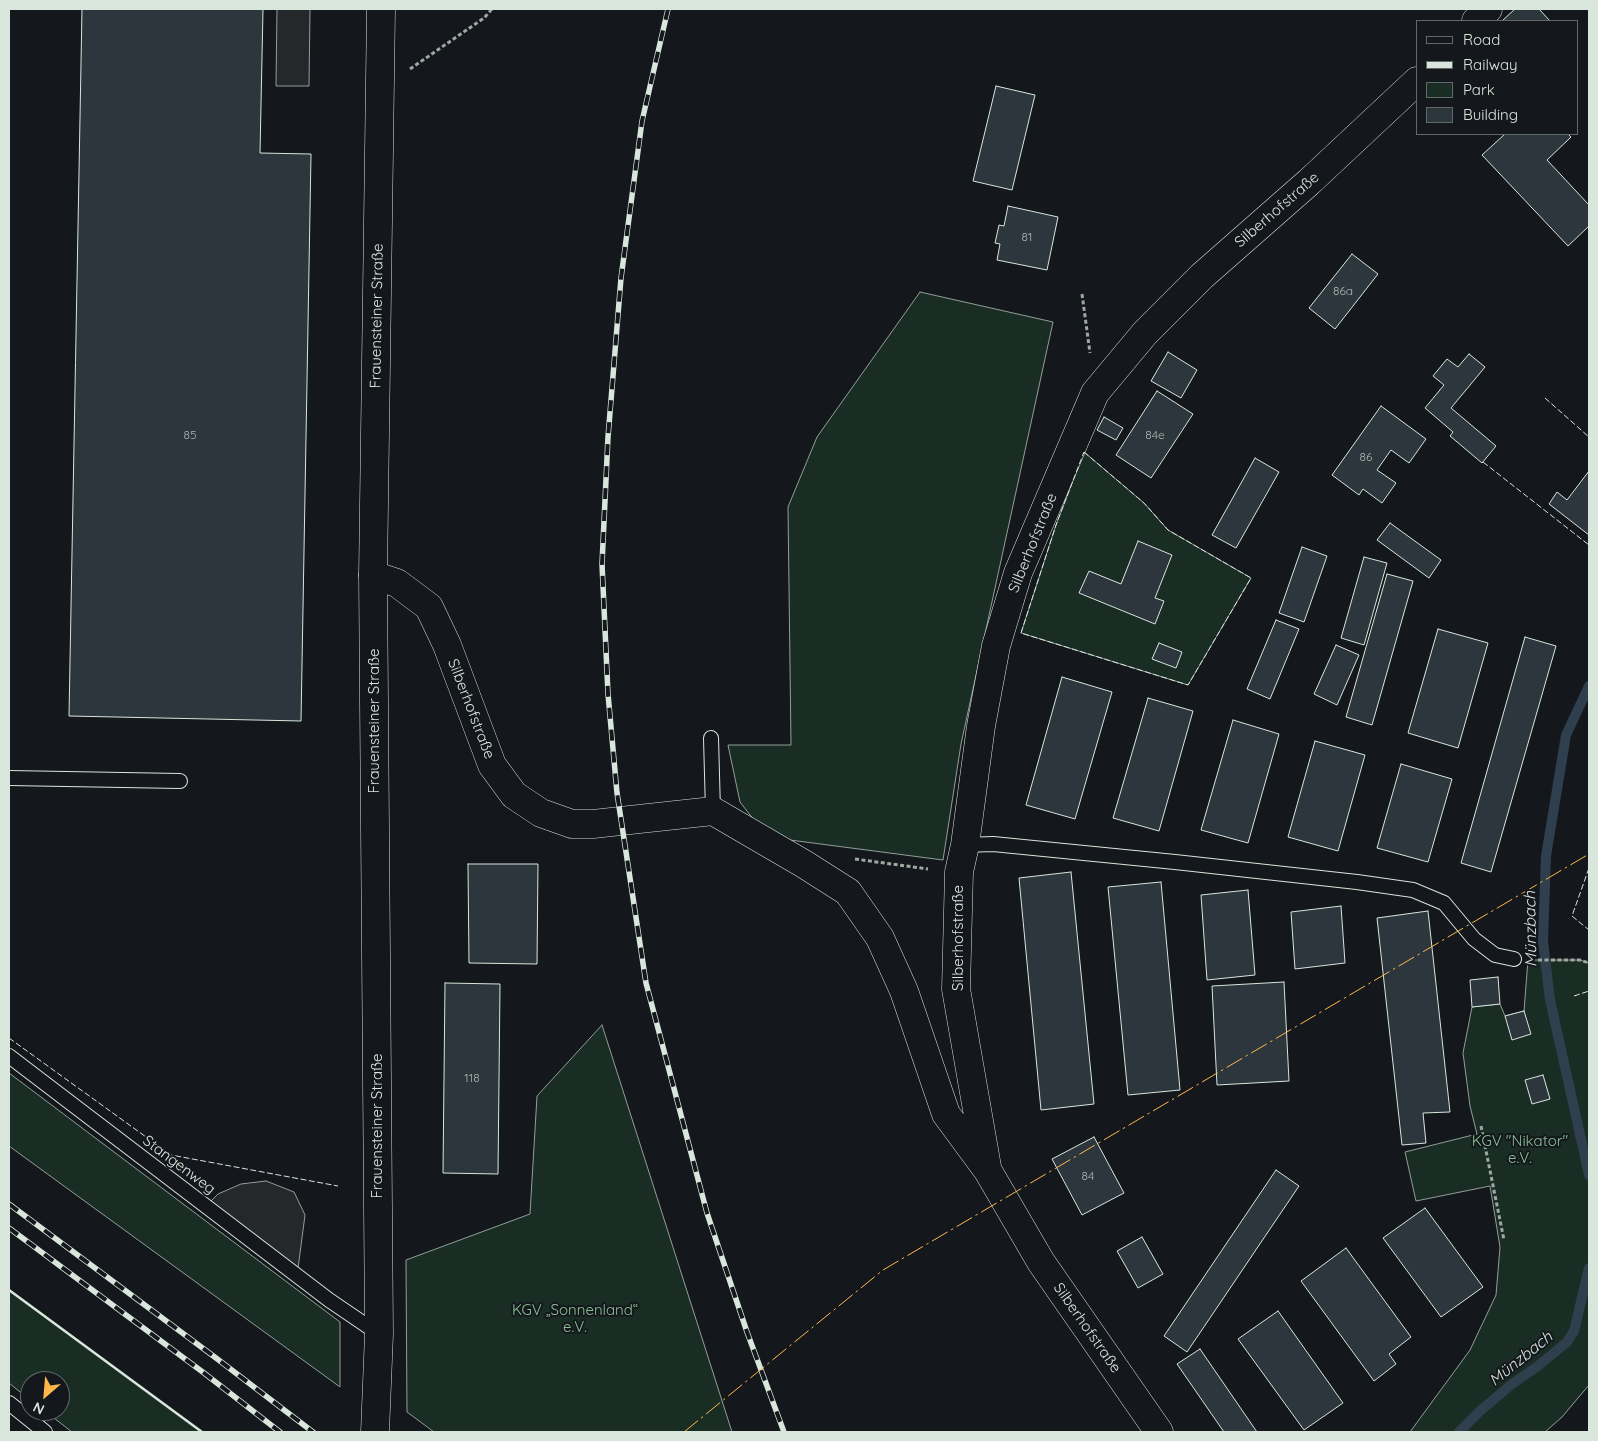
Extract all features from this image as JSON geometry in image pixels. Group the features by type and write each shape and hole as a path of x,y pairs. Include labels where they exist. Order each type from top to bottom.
{"street":[{"name":"Frauensteiner Straße","path":"374,1432 379,1334 373,575 381,9"},
{"path":"1477,20 1488,9"},
{"name":"Silberhofstraße","path":"988,1171 956,989 959,872 965,845 982,726 996,646 1018,573 1095,393 1144,333 1202,276 1309,182 1416,82"},
{"name":"Silberhofstraße","path":"373,575 398,584 429,608 447,645 492,764 514,795 521,800 541,813 572,824 593,824 713,811 848,892 880,938 904,991 946,1114 988,1171 1041,1262 1159,1432"}],"lane":[{"path":"711,738 713,811"},
{"path":"9,778 180,781"},
{"path":"965,845 993,844 1175,862 1413,890 1444,902 1474,939 1495,954 1514,959"},
{"name":"Stangenweg","path":"9,1056 328,1300 379,1334"},
{"path":"9,1403 45,1432"}],"path":[{"path":"380,88 416,66 477,23 492,9"},
{"path":"1082,294 1095,393"},
{"path":"804,864 855,859 959,872"},
{"path":"1536,960 1580,960 1589,963"},
{"path":"1481,1126 1504,1240"}],"green space":[{"path":"920,292 1053,322 961,744 943,860 767,837 740,802 728,745 791,745 788,507 817,437"},
{"path":"1084,452 1144,503 1168,530 1251,578 1188,685 1021,633 1056,525"},
{"name":"KGV \"Nikator\" e.V.","path":"1528,960 1580,960 1589,963 1589,1385 1562,1417 1545,1432 1410,1432 1470,1350 1496,1295 1500,1247 1490,1186 1416,1201 1405,1152 1477,1134 1470,1106 1463,1053 1472,1007 1500,1004 1505,1016 1524,1011"},
{"name":"KGV „Sonnenland“ e.V.","path":"602,1025 732,1432 434,1432 407,1412 406,1260 530,1214 537,1096"},
{"path":"9,1073 340,1322 340,1387 9,1146"},
{"path":"9,1290 202,1432 72,1432 58,1421 70,1421 70,1371 20,1371 20,1392 9,1383"}],"shaded area":[{"path":"277,9 310,9 309,86 276,86"},
{"path":"266,1181 294,1192 305,1215 297,1276 206,1206 218,1194 241,1184"}],"building":[{"path":"82,9 263,9 260,153 311,154 301,721 69,716"},
{"path":"1515,9 1539,9 1549,20 1503,20"},
{"path":"996,86 1035,95 1012,190 973,181"},
{"path":"1504,135 1569,135 1571,137 1547,160 1589,205 1589,226 1568,246 1482,155"},
{"path":"1008,206 1058,217 1047,270 997,260 1000,244 995,243 999,225 1004,226"},
{"path":"1352,254 1378,274 1335,329 1309,308"},
{"path":"1168,352 1197,370 1181,398 1151,381"},
{"path":"1469,354 1485,367 1451,408 1496,446 1482,463 1450,436 1453,432 1425,408 1444,385 1433,376 1447,359 1458,367"},
{"path":"1157,391 1193,414 1151,478 1116,455"},
{"path":"1381,406 1426,439 1409,463 1391,450 1377,470 1396,483 1382,503 1363,489 1359,495 1332,475"},
{"path":"1104,417 1123,428 1116,440 1097,430"},
{"path":"1255,458 1279,472 1236,548 1212,535"},
{"path":"1589,471 1589,535 1549,504 1557,492 1567,500"},
{"path":"1390,523 1441,560 1429,578 1377,540"},
{"path":"1138,541 1172,555 1155,598 1164,601 1155,624 1079,593 1089,571 1121,584"},
{"path":"1302,547 1327,556 1304,622 1279,613"},
{"path":"1364,557 1387,563 1364,645 1341,638"},
{"path":"1387,574 1413,581 1372,725 1346,717"},
{"path":"1276,620 1299,629 1270,699 1247,689"},
{"path":"1438,629 1488,643 1458,748 1408,733"},
{"path":"1525,637 1556,646 1491,872 1461,863"},
{"path":"1159,643 1182,652 1176,668 1152,659"},
{"path":"1336,645 1359,655 1337,705 1314,694"},
{"path":"1062,677 1112,692 1075,819 1026,805"},
{"path":"1148,698 1193,711 1159,831 1113,818"},
{"path":"1233,720 1279,734 1248,843 1201,830"},
{"path":"1315,741 1365,755 1338,851 1288,837"},
{"path":"1401,764 1452,779 1428,862 1377,848"},
{"path":"468,864 538,864 537,964 469,963"},
{"path":"1071,872 1094,1104 1041,1110 1019,878"},
{"path":"1161,882 1180,1090 1128,1095 1108,887"},
{"path":"1248,890 1255,975 1207,980 1201,895"},
{"path":"1341,906 1345,963 1295,969 1291,912"},
{"path":"1428,911 1450,1112 1423,1113 1426,1143 1402,1145 1377,918"},
{"path":"1498,977 1500,1004 1472,1007 1470,980"},
{"path":"1284,982 1289,1081 1217,1085 1212,986"},
{"path":"445,983 500,984 498,1174 443,1173"},
{"path":"1524,1011 1531,1034 1512,1040 1505,1016"},
{"path":"1543,1075 1550,1099 1532,1104 1525,1080"},
{"path":"1094,1137 1124,1193 1082,1215 1052,1159"},
{"path":"1276,1170 1299,1186 1187,1352 1164,1336"},
{"path":"1425,1208 1483,1287 1441,1317 1383,1238"},
{"path":"1142,1237 1163,1274 1138,1288 1117,1251"},
{"path":"1346,1248 1411,1337 1389,1354 1396,1364 1374,1381 1301,1281"},
{"path":"1278,1311 1343,1403 1304,1430 1238,1339"},
{"path":"1200,1349 1257,1432 1224,1432 1177,1364"}],"waterway":[{"name":"Münzbach","path":"1589,686 1566,735 1546,856 1543,941 1550,1000 1589,1175"},
{"name":"Münzbach","path":"1459,1432 1512,1384 1567,1342 1574,1331 1589,1268"}],"railway":[{"path":"668,9 642,121 621,278 608,437 602,564 608,694 617,793 646,983 707,1213 747,1332 784,1432"},
{"path":"9,1204 313,1432"},
{"path":"9,1228 280,1432"}],"fence":[{"path":"1545,398 1589,437"},
{"path":"1084,452 1144,503 1168,530 1251,578 1188,685 1021,633 1056,525 1084,452"},
{"path":"1483,462 1589,545"},
{"path":"1589,868 1572,916 1589,930"},
{"path":"1574,996 1589,991"},
{"path":"9,1038 171,1155 338,1186"}],"wall":[{"path":"9,1290 202,1432"}],"power":[{"path":"684,1432 883,1270 1589,854"}]}
